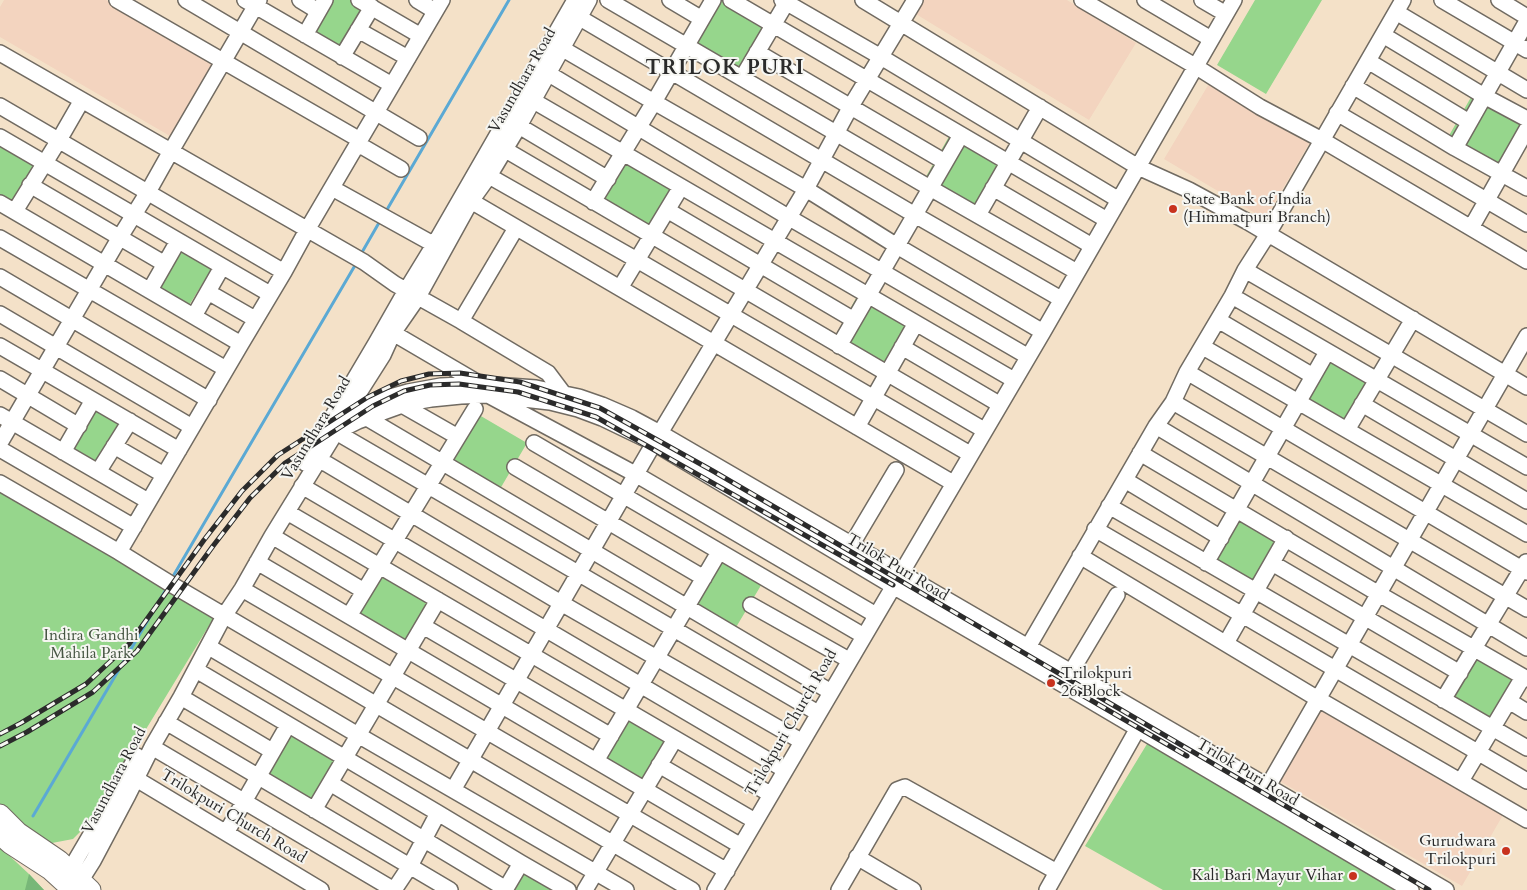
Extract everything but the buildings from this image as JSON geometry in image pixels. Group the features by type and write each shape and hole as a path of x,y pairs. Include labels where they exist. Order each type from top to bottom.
{"main road":[{"path":"0,814 18,832 59,860 76,883"},
{"path":"0,835 10,844 50,870 76,883"}],"street":[{"path":"117,0 359,142 401,169"},
{"path":"186,0 419,138"},
{"path":"300,0 322,5 305,35"},
{"path":"119,552 439,5 417,0"},
{"name":"Vasundhara Road","path":"76,883 167,706 221,614 352,414 412,294 575,0"},
{"name":"Vasundhara Road","path":"439,247 489,176 549,74 589,0"},
{"path":"608,0 1077,272"},
{"path":"670,0 702,19"},
{"path":"594,202 714,0"},
{"path":"731,0 1107,220"},
{"path":"863,0 1138,166 1189,190 1268,234 1527,387"},
{"path":"453,790 545,629 806,189 851,106 915,0"},
{"path":"1082,0 1098,4 1260,107 1322,140 1527,261"},
{"path":"1145,0 1211,39"},
{"path":"1202,0 1226,14"},
{"name":"Trilokpuri Church Road","path":"715,890 1027,356 1043,332 1234,0"},
{"path":"1442,0 1521,47"},
{"path":"1498,0 1527,17"},
{"path":"742,78 785,1 1119,200"},
{"path":"0,443 6,418 27,395 73,320 241,32 253,2 305,35 392,85"},
{"path":"342,56 358,30 365,4 421,36"},
{"path":"1024,654 1095,529 1156,426 1173,402 1187,372 1232,296 1245,270 1268,234 1400,6 1497,73 1527,90"},
{"path":"580,18 914,215 1061,299"},
{"path":"1455,148 1497,73 1521,47 1527,21"},
{"path":"358,30 408,58"},
{"path":"1383,35 1484,96 1527,119"},
{"path":"563,48 806,189 897,246 1043,332"},
{"path":"757,52 945,162"},
{"path":"0,53 358,258 395,284 548,373 564,399"},
{"path":"1368,61 1469,122"},
{"path":"549,74 881,273 1027,356"},
{"path":"1353,86 1455,148 1527,188"},
{"path":"15,211 82,100"},
{"path":"532,100 1014,380"},
{"path":"0,106 284,272"},
{"path":"978,215 1040,107"},
{"path":"1337,113 1527,224"},
{"path":"518,126 608,179"},
{"path":"1471,228 1502,173 1521,150 1527,129"},
{"path":"839,346 961,135"},
{"path":"0,136 270,294"},
{"path":"504,149 984,430"},
{"path":"489,176 970,454"},
{"path":"30,186 165,264"},
{"path":"620,288 682,187"},
{"path":"332,188 439,247"},
{"path":"993,188 1092,246"},
{"path":"471,201 953,483"},
{"path":"0,203 241,344"},
{"path":"667,210 854,320"},
{"path":"461,321 516,228"},
{"path":"0,238 226,369"},
{"path":"150,290 178,241"},
{"path":"194,316 222,267"},
{"path":"1245,270 1527,434"},
{"path":"0,277 209,400"},
{"path":"208,292 255,319"},
{"name":"Vasundhara Road","path":"132,776 152,747 209,647 221,614 242,589 302,486 336,432 352,414 376,343 412,294"},
{"path":"1232,296 1527,467"},
{"path":"0,314 192,427"},
{"path":"1347,430 1413,319"},
{"path":"1218,320 1313,376"},
{"path":"857,427 916,322"},
{"name":"Trilok Puri Road","path":"393,333 484,390"},
{"path":"1268,786 1527,336"},
{"path":"0,346 179,450"},
{"path":"1202,346 1527,534"},
{"path":"902,347 999,404"},
{"path":"1206,563 1327,352"},
{"path":"1187,372 1425,512 1525,567 1443,700"},
{"path":"0,379 79,426"},
{"name":"Trilok Puri Road","path":"352,414 394,396 441,386 484,390 550,402 564,399 602,418 657,438 803,516 852,544 896,580"},
{"path":"484,390 637,475 876,615"},
{"name":"Trilok Puri Road","path":"352,414 484,390"},
{"path":"63,452 94,400"},
{"path":"1173,402 1527,609"},
{"path":"1362,404 1527,501"},
{"path":"402,405 458,437"},
{"path":"349,616 475,409"},
{"path":"352,414 442,462 831,692"},
{"path":"6,418 148,501"},
{"path":"98,472 130,422"},
{"path":"1156,426 1527,648"},
{"path":"336,432 818,713"},
{"name":"Trilok Puri Road","path":"657,438 896,580"},
{"path":"534,443 864,636"},
{"path":"114,446 164,475"},
{"path":"0,449 134,527"},
{"path":"1140,454 1525,678 1492,728 1461,781"},
{"path":"318,461 327,464 561,603 801,741"},
{"path":"515,467 704,578"},
{"path":"852,544 896,470"},
{"path":"1125,480 1221,538"},
{"path":"0,483 692,890"},
{"path":"302,486 785,770"},
{"path":"1109,506 1527,748"},
{"path":"287,512 770,794"},
{"path":"1095,529 1527,781"},
{"path":"272,536 364,591"},
{"path":"1226,643 1286,538"},
{"path":"596,761 719,552"},
{"path":"1080,556 1527,820"},
{"path":"257,562 741,846"},
{"path":"1272,563 1460,673"},
{"path":"896,580 1024,654 1071,672 1142,722 1268,786 1446,890"},
{"path":"242,589 727,872"},
{"path":"1071,672 1117,595"},
{"path":"314,810 438,600"},
{"path":"752,605 850,660"},
{"path":"423,626 611,736"},
{"path":"209,647 626,890"},
{"name":"Trilok Puri Road","path":"1024,654 1142,722 1411,890"},
{"path":"196,670 568,890"},
{"path":"181,697 272,751"},
{"path":"1509,701 1527,712"},
{"path":"166,722 450,890"},
{"path":"1047,890 1142,722"},
{"path":"226,833 288,725"},
{"path":"585,890 675,739"},
{"path":"152,747 394,890 410,866 422,840 438,813"},
{"path":"659,765 755,821"},
{"name":"Trilokpuri Church Road","path":"132,776 321,890"},
{"path":"330,783 506,890 521,863"},
{"path":"839,890 897,790 905,787 1057,872"},
{"path":"857,857 914,890"}],"shaded area":[{"path":"4,0 106,0 213,62 170,136 0,37 0,7"},
{"path":"918,0 1067,0 1136,43 1089,120 911,11"},
{"path":"1213,77 1313,137 1265,219 1164,159"},
{"path":"1318,708 1503,815 1462,886 1276,779"}],"green space":[{"path":"330,0 356,0 366,6 341,49 311,31"},
{"path":"715,0 722,0 770,28 742,74 690,44"},
{"path":"1255,0 1322,0 1266,94 1217,65"},
{"path":"1474,92 1527,123 1499,169 1447,139"},
{"path":"951,133 1004,165 976,211 924,180"},
{"path":"0,137 42,162 14,208 0,200"},
{"path":"625,154 678,185 650,231 598,201"},
{"path":"184,247 214,265 188,307 158,289"},
{"path":"860,291 913,323 886,369 834,338"},
{"path":"1321,350 1374,382 1346,428 1294,397"},
{"path":"94,405 125,423 99,465 69,447"},
{"path":"474,412 527,443 500,489 447,459"},
{"name":"Indira Gandhi Mahila Park","path":"0,488 216,614 89,823 73,839 52,843 37,840 0,807"},
{"path":"1231,508 1284,540 1256,586 1204,556"},
{"path":"710,551 763,582 735,629 683,598"},
{"path":"381,569 434,601 406,647 354,617"},
{"path":"1467,646 1520,678 1493,724 1441,693"},
{"path":"619,709 672,740 644,786 592,756"},
{"path":"289,727 342,759 314,805 262,774"},
{"path":"1150,739 1408,890 1163,890 1085,846"},
{"path":"0,847 29,874 44,890 0,890"},
{"path":"522,865 564,890 508,890"},
{"path":"29,874 44,890 25,890"}],"waterway":[{"path":"385,213 509,0"},
{"path":"361,254 380,221"},
{"path":"172,578 357,262"},
{"path":"33,816 168,586"}],"railway":[{"path":"0,734 86,684 129,644 242,491 278,455 368,397 401,381 429,374 460,373 520,382 600,408 713,471 1429,890"},
{"path":"0,746 93,692 137,651 250,498 285,463 373,406 404,391 430,385 459,384 518,392 596,417 893,585"},
{"path":"1051,677 1187,756"}],"place":[{"name":"State Bank of India (Himmatpuri Branch)","path":"1173,209"},
{"name":"Trilokpuri 26 Block","path":"1051,683"},
{"name":"Gurudwara Trilokpuri","path":"1506,851"},
{"name":"Kali Bari Mayur Vihar","path":"1353,876"}],"district":[{"name":"TRILOK PURI","path":"725,69"}]}
